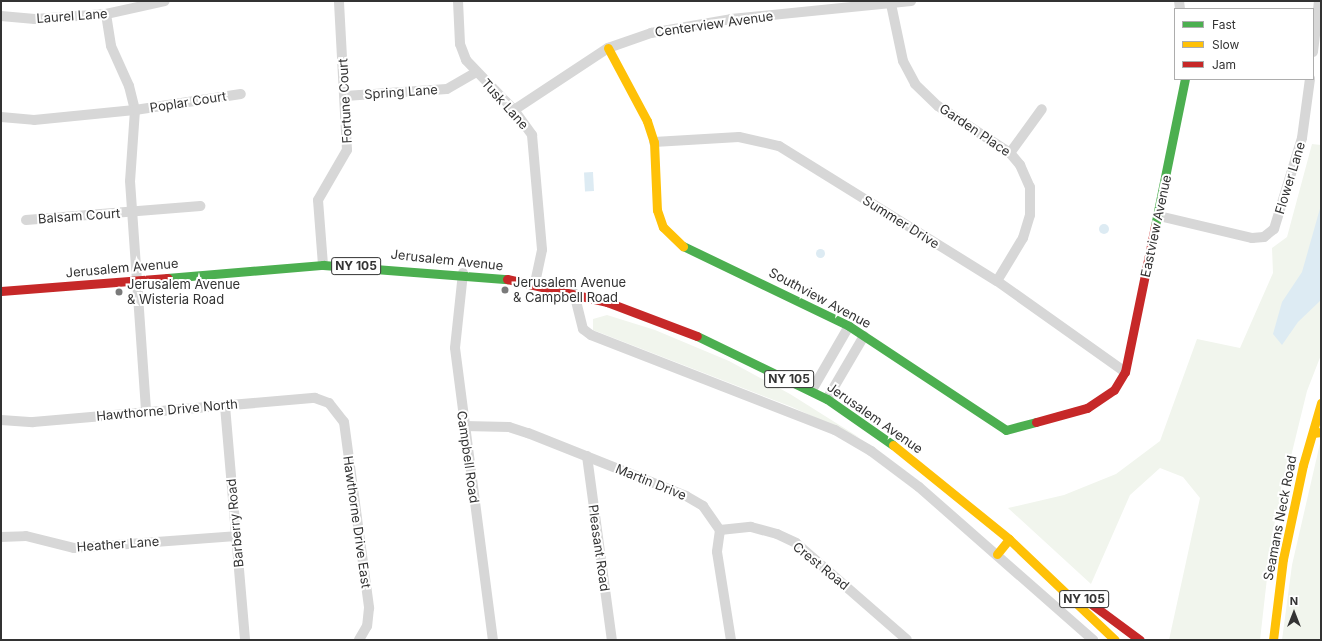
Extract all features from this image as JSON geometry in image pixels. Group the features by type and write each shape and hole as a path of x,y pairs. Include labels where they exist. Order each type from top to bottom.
{"main road":[{"name":"Southview Avenue","path":"608,48 647,121 654,142 657,210 664,227 676,243 849,326 1006,430 1087,408 1114,390 1124,372"},
{"name":"Eastview Avenue","path":"1124,372 1159,216 1185,80"},
{"name":"Jerusalem Avenue","path":"1,291 323,265 463,273 535,283 574,293 675,325 812,390 827,399 909,456 1009,539 1115,640"},
{"name":"Seamans Neck Road","path":"1273,640 1283,559 1317,432 1321,403"},
{"path":"997,554 1009,539"},
{"name":"Jerusalem Avenue","path":"1029,557 1140,640"}],"street":[{"name":"Laurel Lane","path":"1,16 35,19 106,14 165,1"},
{"name":"Fortune Court","path":"323,265 318,200 348,150 339,1"},
{"name":"Tusk Lane","path":"458,1 460,44 476,72 514,110 532,135 536,155 542,250 535,283"},
{"name":"Centerview Avenue","path":"514,110 608,48 651,33 731,19 911,1"},
{"path":"1318,42 1319,1"},
{"name":"Garden Place","path":"891,4 903,61 915,84 938,106 1010,152 1020,165 1030,187 1030,215 1022,238 997,281"},
{"path":"106,14 111,46 129,86 134,110 130,181 135,279 146,412"},
{"name":"Spring Lane","path":"345,96 447,89 476,72"},
{"name":"Flower Lane","path":"1159,216 1252,238 1264,237 1274,229 1302,138 1310,80"},
{"name":"Poplar Court","path":"1,117 34,120 134,110 241,94"},
{"path":"1010,152 1042,109"},
{"name":"Summer Drive","path":"654,142 739,137 779,146 997,281 1124,372"},
{"name":"Balsam Court","path":"26,220 200,206"},
{"name":"Campbell Road","path":"463,273 455,348 493,640"},
{"path":"574,293 584,329 591,335 850,437 919,487 1093,640"},
{"path":"812,390 849,326"},
{"path":"827,399 864,336"},
{"name":"Hawthorne Drive North","path":"1,420 33,422 315,398 332,406"},
{"name":"Barberry Road","path":"225,406 245,640"},
{"name":"Hawthorne Drive East","path":"332,406 344,422 369,608 367,626 359,640"},
{"name":"Martin Drive","path":"464,426 509,427 587,456 686,496 703,506 720,530"},
{"name":"Pleasant Road","path":"587,456 612,640"},
{"name":"Crest Road","path":"720,530 751,528 777,534 796,543 907,640"},
{"path":"720,530 717,552 731,640"},
{"name":"Heather Lane","path":"1,537 26,536 74,548 236,536"}],"shaded area":[{"path":"1312,144 1321,145 1321,355 1307,391 1272,534 1260,640 1169,640 1200,498 1183,477 1160,468 1130,495 1091,584 1008,508 1064,495 1116,474 1160,441 1197,339 1240,348 1273,273 1272,248 1287,237"},
{"path":"584,172 593,172 594,191 585,191"},
{"path":"1321,205 1321,300 1298,322 1282,345 1273,334 1282,302 1302,272"},
{"path":"1102,224 1106,224 1108,225 1108,233 1102,234 1099,231 1099,227"},
{"path":"820,248 825,253 820,258 815,253"},
{"path":"607,315 655,330 729,361 790,394 860,438 792,407 593,330 593,319"},
{"path":"1321,439 1321,640 1282,640 1292,565"}],"traffic: fast":[{"path":"1155,226 1185,80"},
{"path":"683,246 849,326 1006,430 1036,422"},
{"path":"167,278 323,265 507,279"},
{"path":"697,336 827,399 893,445"}],"traffic: slow":[{"path":"608,48 647,121 654,142 657,210 663,227 683,246"},
{"path":"1273,640 1283,559 1303,465 1321,403"},
{"path":"1313,433 1321,432"},
{"path":"893,445 1009,539 1115,640"},
{"path":"997,554 1009,539"}],"traffic: jam":[{"path":"1036,422 1087,408 1114,390 1125,372 1155,226"},
{"path":"1,291 167,278"},
{"path":"507,279 607,302 697,336"},
{"path":"1082,597 1140,640"}],"place":[{"name":"Jerusalem Avenue & Campbell Road","path":"505,290"},
{"name":"Jerusalem Avenue & Wisteria Road","path":"119,292"}]}
